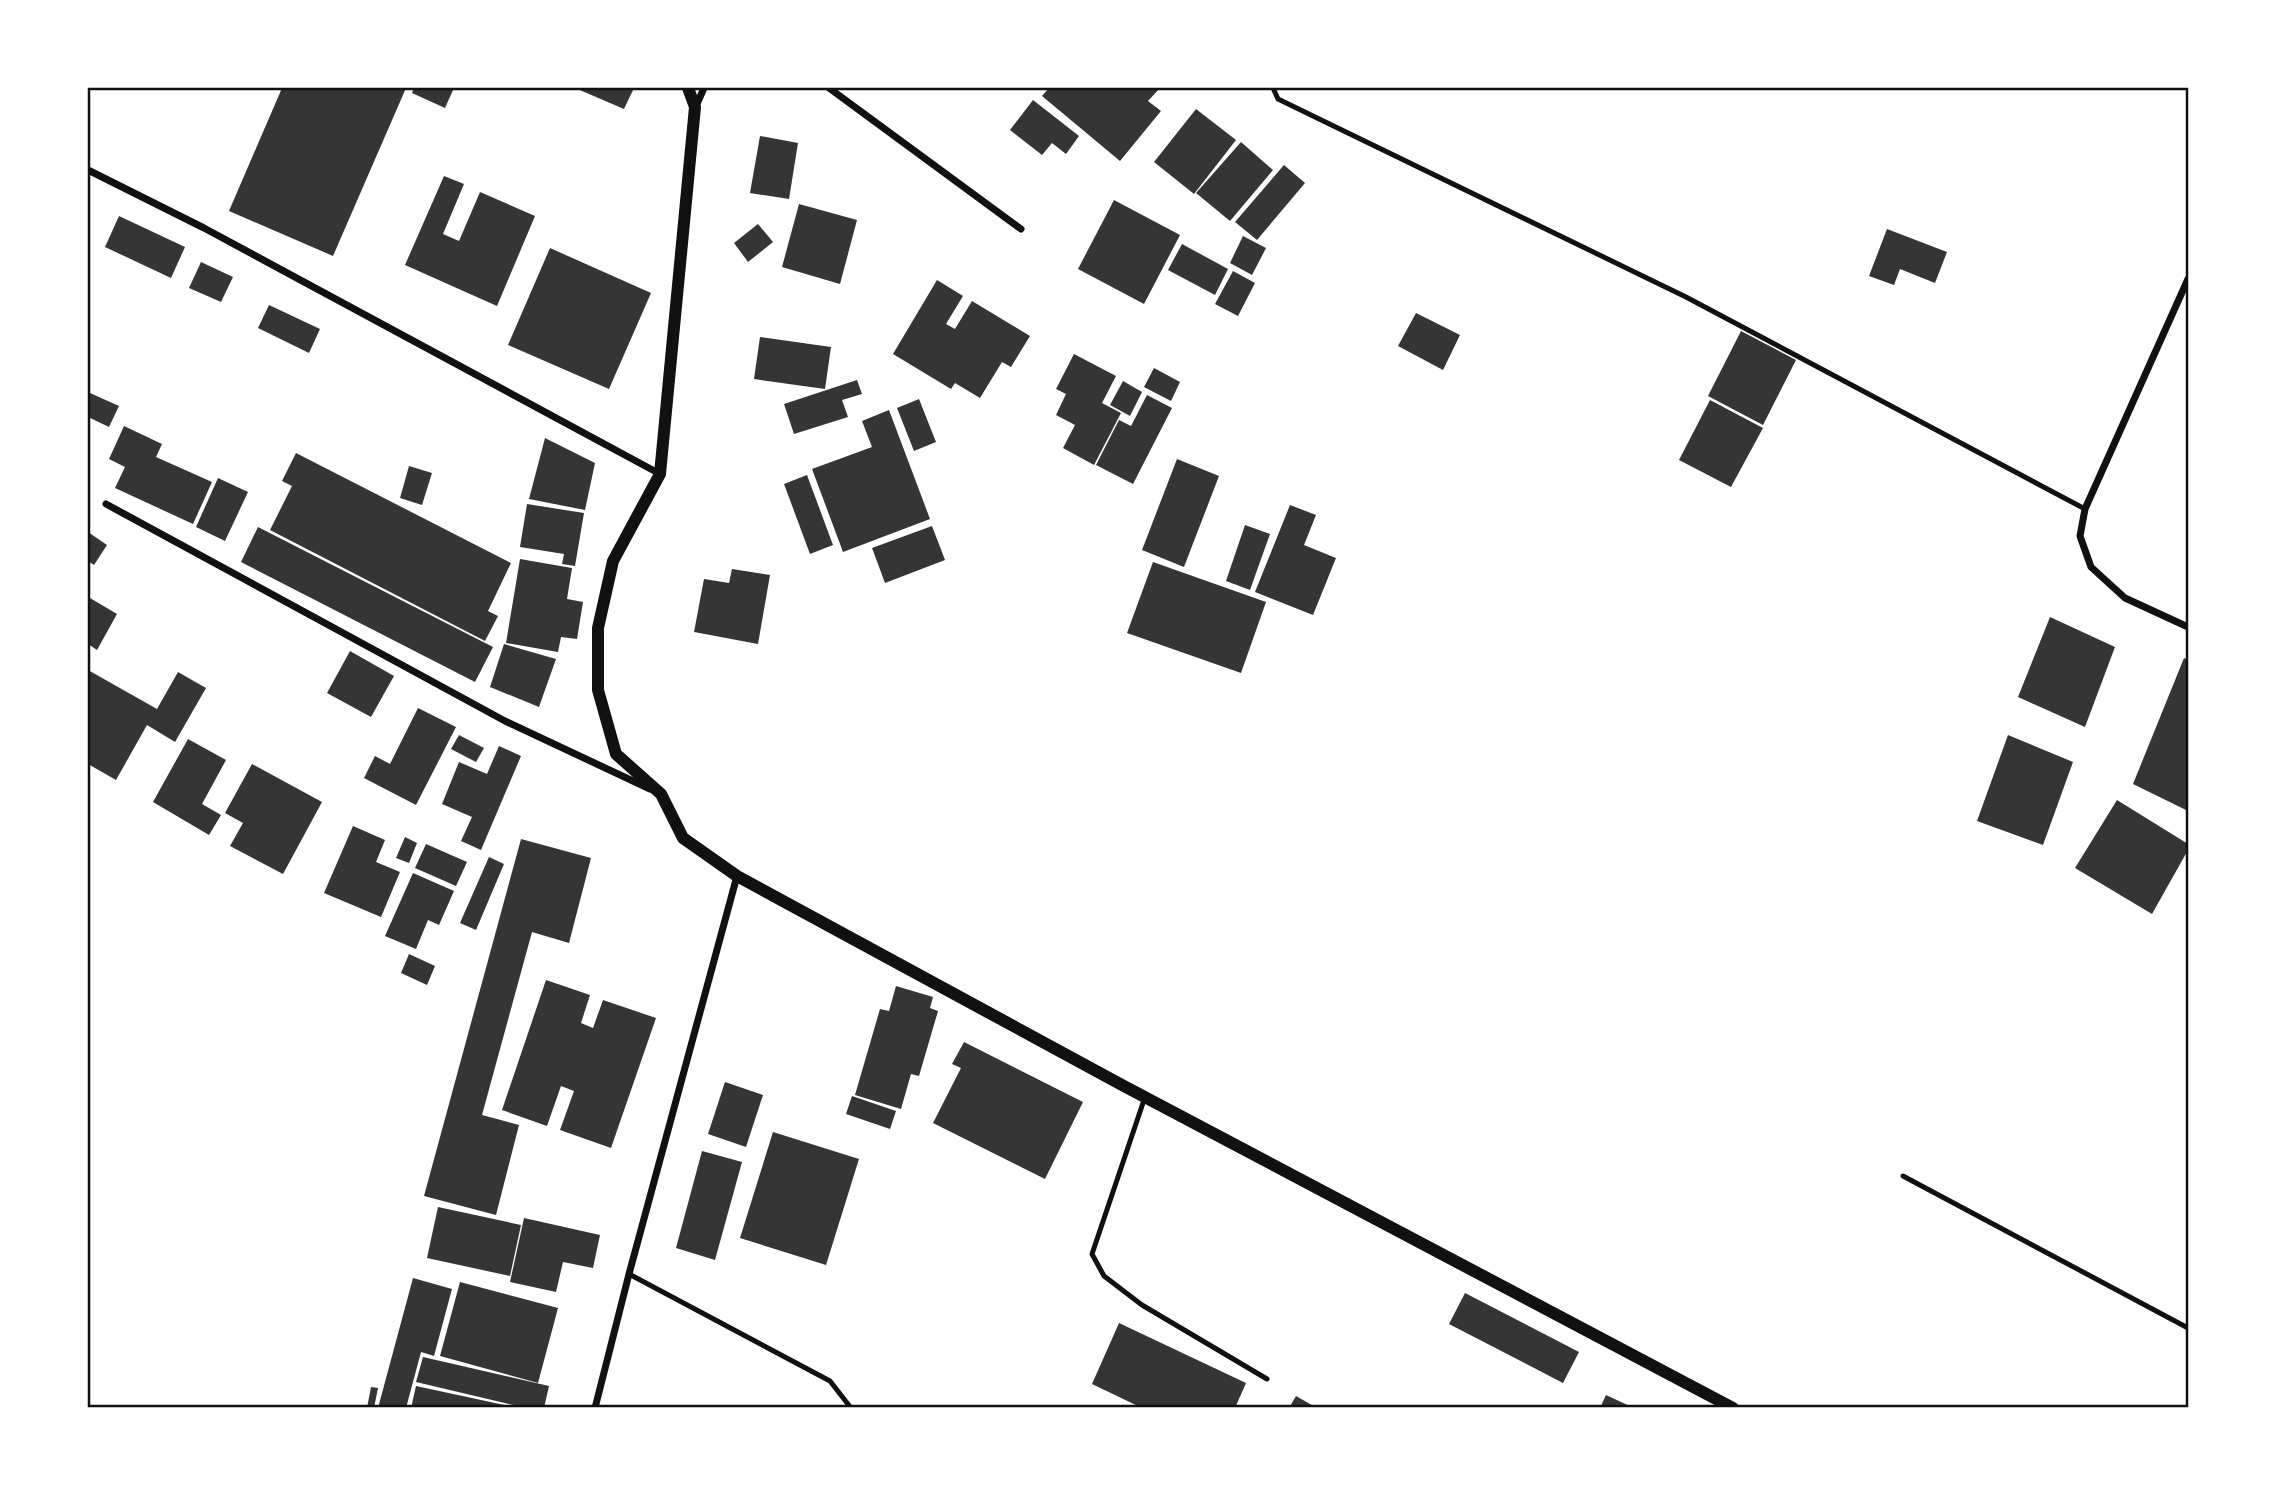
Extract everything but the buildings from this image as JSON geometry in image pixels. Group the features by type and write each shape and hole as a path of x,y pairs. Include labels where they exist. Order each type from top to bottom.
{"street":[{"path":"688,88 695,107"},
{"path":"704,88 695,107 660,474 613,561 598,628 598,690 616,754 660,794 683,838 737,876 1144,1097 1733,1408"},
{"path":"829,88 1021,229"},
{"path":"88,170 204,228 660,474"},
{"path":"2189,278 2085,509 2080,536 2091,567 2125,598 2189,627"},
{"path":"106,503 505,721 660,794"},
{"path":"595,1408 737,876"}],"lane":[{"path":"1273,88 1278,99 1686,297 2085,509"},
{"path":"1144,1097 1092,1254 1104,1276 1142,1305 1267,1379"},
{"path":"1903,1176 2189,1328"},
{"path":"629,1274 830,1381 851,1408"}]}
